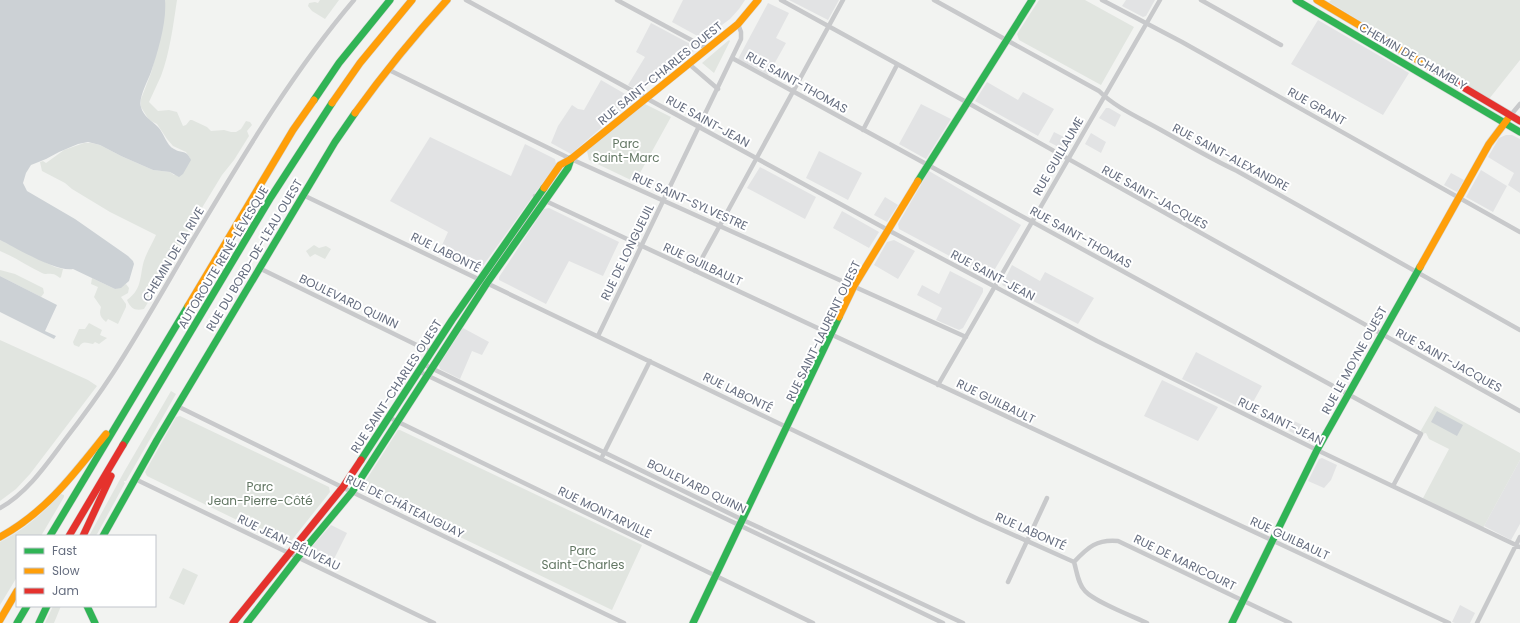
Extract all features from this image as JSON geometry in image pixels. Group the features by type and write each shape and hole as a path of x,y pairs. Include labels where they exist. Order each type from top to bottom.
{"main road":[{"name":"AUTOROUTE RENÉ-LÉVESQUE","path":"51,535 302,116 342,59 390,0"},
{"name":"AUTOROUTE RENÉ-LÉVESQUE","path":"70,535 307,138 351,74 380,36 412,0"},
{"name":"RUE DU BORD-DE-L'EAU OUEST","path":"104,535 135,478 259,268 349,122 387,69 447,0"},
{"name":"RUE SAINT-CHARLES OUEST","path":"233,623 343,487 431,352 536,197 560,166 571,159 738,24 758,0"},
{"name":"RUE SAINT-LAURENT OUEST","path":"693,623 832,335 854,286 1032,0"},
{"name":"CHEMIN DE CHAMBLY","path":"1296,0 1520,132"},
{"name":"CHEMIN DE CHAMBLY","path":"1317,0 1520,121"},
{"path":"1384,53 1390,44"},
{"name":"RUE LE MOYNE OUEST","path":"1232,623 1317,450 1489,144 1510,116"},
{"name":"RUE SAINT-CHARLES OUEST","path":"247,623 298,557 352,492 487,283 568,168 571,159"},
{"path":"0,537 20,526 43,507 70,478 124,412"},
{"path":"83,535 132,429"},
{"path":"0,620 16,593"},
{"path":"17,623 26,607"},
{"path":"39,623 47,607"},
{"path":"87,607 95,623"}],"street":[{"name":"CHEMIN DE LA RIVE","path":"0,508 18,496 39,474 103,388 138,334 193,240 270,115 315,48 354,0"},
{"name":"RUE SAINT-JEAN","path":"466,0 888,230 1097,341 1317,450 1518,546"},
{"path":"617,0 708,49"},
{"name":"RUE SAINT-JACQUES","path":"781,0 1520,411"},
{"path":"694,271 843,0"},
{"name":"RUE SAINT-ALEXANDRE","path":"934,0 1099,91 1109,101 1129,113 1237,171 1520,330"},
{"name":"RUE GRANT","path":"1102,0 1189,46 1520,232"},
{"name":"RUE GUILLAUME","path":"938,384 1160,0"},
{"path":"1201,0 1280,45"},
{"name":"RUE DE LONGUEUIL","path":"598,336 662,200 718,89 741,39 741,32 738,24"},
{"name":"RUE SAINT-THOMAS","path":"732,58 1421,434 1393,486"},
{"path":"689,64 718,89"},
{"path":"863,130 897,65"},
{"name":"RUE SAINT-SYLVESTRE","path":"387,69 571,159 966,337"},
{"path":"1510,116 1520,104"},
{"name":"RUE LABONTÉ","path":"303,195 971,516 1074,562 1078,579 1084,591 1092,597 1147,623"},
{"name":"RUE GUILBAULT","path":"536,197 938,384 1036,432 1449,623"},
{"name":"BOULEVARD QUINN","path":"259,268 431,352"},
{"path":"601,459 650,361"},
{"name":"BOULEVARD QUINN","path":"423,364 605,452 742,523 943,623"},
{"name":"BOULEVARD QUINN","path":"418,372 601,459 963,623"},
{"name":"RUE DE CHÂTEAUGUAY","path":"177,406 624,623"},
{"name":"RUE MONTARVILLE","path":"388,417 813,623"},
{"name":"RUE JEAN-BÉLIVEAU","path":"135,478 434,623"},
{"path":"1008,582 1047,498"},
{"path":"1476,623 1518,546 1520,537"},
{"name":"RUE DE MARICOURT","path":"1074,562 1086,549 1095,544 1107,540 1118,541 1290,623"}],"shaded area":[{"path":"0,0 165,0 165,17 159,46 140,103 144,113 158,127 169,145 186,153 191,160 183,174 179,177 170,172 153,170 100,145 88,142 78,144 31,165 26,173 23,183 27,191 75,219 133,261 134,264 129,281 121,288 115,289 73,269 57,267 0,240"},
{"path":"683,0 745,0 730,19 703,39 672,22"},
{"path":"789,0 839,0 828,20"},
{"path":"1126,0 1155,0 1146,16 1143,17 1122,6"},
{"path":"768,3 789,13 776,38 786,43 768,75 738,59"},
{"path":"1318,20 1409,73 1383,115 1291,64"},
{"path":"651,23 694,46 695,50 640,92 628,85 645,57 636,52"},
{"path":"601,80 632,98 631,102 571,154 551,143 558,126 572,105 578,109 584,110"},
{"path":"987,82 1018,100 1023,92 1054,109 1038,136 975,101"},
{"path":"921,104 951,119 926,159 899,144"},
{"path":"1106,108 1109,108 1121,115 1115,127 1099,118"},
{"path":"1054,132 1072,141 1066,151 1049,142"},
{"path":"1091,133 1106,142 1101,153 1085,144"},
{"path":"1506,135 1512,135 1520,139 1520,193 1508,185 1514,173 1488,157 1499,138"},
{"path":"430,137 511,176 525,144 555,159 556,164 480,270 476,272 438,254 448,232 390,201"},
{"path":"819,151 862,173 848,200 806,178"},
{"path":"760,167 816,197 805,219 747,188"},
{"path":"1481,170 1507,186 1493,212 1466,197"},
{"path":"929,171 1021,225 992,274 987,276 899,229 898,224"},
{"path":"1451,173 1464,180 1457,192 1444,185"},
{"path":"885,197 898,205 887,222 874,215"},
{"path":"549,208 619,242 603,276 569,261 546,304 499,280 499,277 544,209"},
{"path":"842,211 879,232 869,248 833,228"},
{"path":"894,240 915,251 898,279 874,265 887,242"},
{"path":"1012,265 1040,281 1045,272 1094,298 1078,324 1002,285"},
{"path":"950,271 983,288 983,292 963,328 959,330 936,320 942,308 917,295 922,285 939,294"},
{"path":"0,276 57,305 45,331 56,336 54,339 0,312"},
{"path":"463,328 489,342 482,355 472,351 460,379 440,369 439,365"},
{"path":"1196,352 1262,386 1248,411 1182,379"},
{"path":"1162,380 1218,407 1198,441 1144,416"},
{"path":"1437,411 1463,425 1457,436 1431,422"},
{"path":"1294,421 1321,434 1317,443 1315,444 1289,431"},
{"path":"1322,458 1337,465 1331,480 1324,488 1308,481 1319,459"},
{"path":"1520,460 1520,524 1511,540 1484,526"},
{"path":"331,525 347,533 330,567 310,556 309,550"},
{"path":"1460,605 1475,613 1470,623 1452,622"}],"green space":[{"path":"165,0 177,0 167,58 161,76 149,102 158,111 169,110 177,112 183,126 192,120 207,127 211,131 224,130 236,132 241,129 246,121 250,122 252,125 247,131 249,136 234,160 222,175 183,239 172,262 144,309 138,310 134,309 127,300 139,285 145,258 156,235 110,212 72,189 65,183 42,171 40,162 43,161 46,163 64,150 84,143 91,143 100,145 153,170 170,172 174,175 186,166 190,158 186,152 173,146 157,124 149,120 141,107 141,99 151,73 160,39"},
{"path":"320,0 339,0 325,19 312,11 308,6 309,3 318,3"},
{"path":"1039,0 1085,0 1134,27 1101,85 1019,40 1017,34"},
{"path":"1331,0 1520,0 1520,60 1489,99 1329,2"},
{"path":"729,40 730,41 714,73 702,63"},
{"name":"Parc Saint-Marc","path":"645,104 671,117 635,182 589,160 587,151"},
{"path":"0,240 55,267 63,269 61,277 60,278 53,274 42,273 0,251"},
{"path":"314,245 319,248 326,246 331,249 325,259 315,254 310,257 306,251"},
{"path":"0,270 15,274 43,288 44,293 41,297 0,276"},
{"path":"92,278 115,289 126,284 129,288 128,293 121,297 126,304 126,307 118,324 108,319 106,322 101,317 101,307 94,297 98,287 91,284"},
{"path":"89,323 102,330 100,335 107,338 99,344 95,342 93,344 83,343 79,347 74,345 73,342 79,329 85,329"},
{"path":"0,340 88,380 97,386 30,474 16,489 0,501"},
{"path":"171,391 176,394 126,481 124,481 125,483 97,535 90,535"},
{"path":"1435,406 1520,453 1520,460 1483,528 1422,500 1449,449 1429,439 1426,433 1421,434 1420,432"},
{"name":"Parc Jean-Pierre-Côté","path":"180,416 329,487 330,492 288,545 147,476 145,472 176,417"},
{"name":"Parc Saint-Charles","path":"398,430 642,545 612,610 366,492 363,485"},
{"path":"61,494 64,495 42,535 16,535 16,579 0,605 0,542 17,532 47,508"},
{"path":"183,568 198,575 184,605 169,598"},
{"path":"53,607 61,607 54,623 45,623"}],"traffic: fast":[{"path":"314,100 339,63 390,0"},
{"path":"918,181 1032,0"},
{"path":"1296,0 1520,132"},
{"path":"123,445 271,197 332,103"},
{"path":"104,535 157,440 335,142 355,113"},
{"path":"247,623 298,557 352,492 487,283 568,168 571,159"},
{"path":"361,460 452,320 544,188"},
{"path":"1232,623 1317,450 1420,267"},
{"path":"51,535 188,306"},
{"path":"693,623 839,317"},
{"path":"17,623 26,607"},
{"path":"39,623 47,607"},
{"path":"87,607 95,623"}],"traffic: slow":[{"path":"332,103 360,63 412,0"},
{"path":"355,113 400,55 447,0"},
{"path":"544,188 560,165 571,159 738,24 758,0"},
{"path":"1317,0 1431,68"},
{"path":"188,306 293,130 314,100"},
{"path":"1420,267 1489,144 1510,116"},
{"path":"839,317 854,286 918,181"},
{"path":"0,537 16,527 45,504 71,478 106,434"},
{"path":"0,620 16,593"}],"traffic: jam":[{"path":"1431,68 1520,121"},
{"path":"70,535 123,445"},
{"path":"233,623 343,487 361,460"},
{"path":"83,535 111,476"}]}
